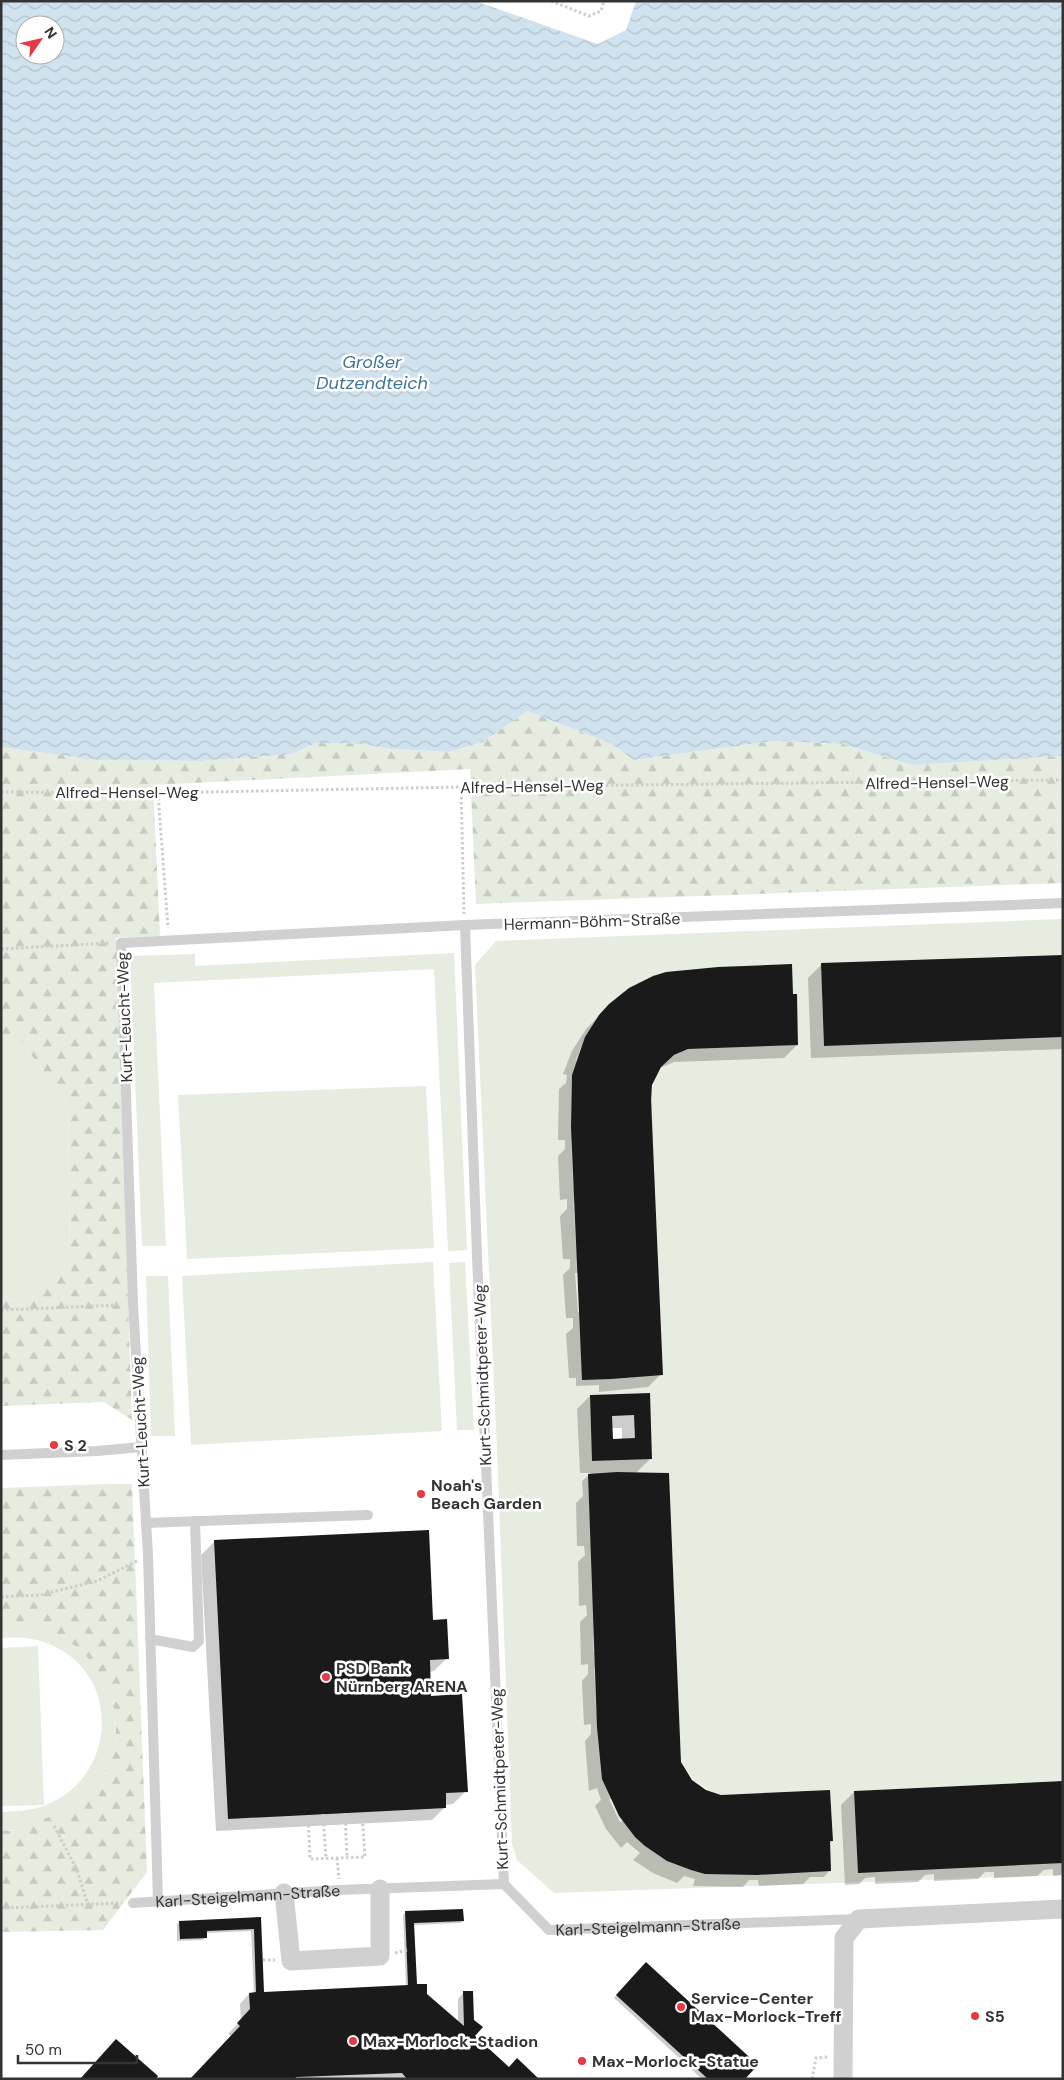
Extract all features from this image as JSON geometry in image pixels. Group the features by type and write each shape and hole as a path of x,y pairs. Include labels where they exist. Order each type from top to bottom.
{"street":[{"path":"284,1893 290,1960 380,1956 380,1889"},
{"name":"Karl-Steigelmann-Straße","path":"859,1919 1063,1908"},
{"path":"843,2079 844,1938 859,1919"}],"lane":[{"name":"Hermann-Böhm-Straße","path":"121,943 465,925 1063,902"},
{"name":"Kurt-Schmidtpeter-Weg","path":"465,925 476,1256 504,1884"},
{"name":"Kurt-Leucht-Weg","path":"121,943 133,1304 148,1555 158,1901"},
{"path":"1,1455 141,1447"},
{"path":"146,1523 368,1515"},
{"path":"150,1639 193,1647 199,1641 195,1522"},
{"name":"Karl-Steigelmann-Straße","path":"133,1903 339,1890 504,1884 549,1930 859,1919"}],"path":[{"path":"551,1 590,16 601,11 604,1"},
{"name":"Alfred-Hensel-Weg","path":"1,792 158,793 461,787 1063,780"},
{"path":"461,787 465,925"},
{"path":"158,793 169,941"},
{"path":"1,948 121,943"},
{"path":"1,1310 133,1304"},
{"path":"1,1597 40,1595 97,1581 148,1555"},
{"path":"308,1815 310,1859 347,1858 365,1856 362,1812"},
{"path":"345,1813 347,1858"},
{"path":"323,1814 326,1858"},
{"path":"54,1826 77,1870 88,1905"},
{"path":"338,1858 339,1890"},
{"path":"1,1908 133,1903"},
{"path":"812,2079 816,2058"}],"green space":[{"path":"527,711 610,743 634,760 774,741 843,744 912,765 1063,756 1063,883 476,904 470,769 153,785 160,936 116,938 132,1420 104,1402 1,1406 1,1300 23,1301 70,1264 68,1103 17,1036 1,1036 1,747 98,760 201,761 292,754 316,743 364,744 391,749 449,752 483,742"},
{"path":"1063,919 1063,955 1029,956 1030,985 1014,956 970,958 971,987 956,988 955,959 821,964 824,1046 1063,1037 1063,1781 854,1791 858,1872 992,1866 991,1837 1007,1866 1051,1864 1063,1834 1063,1875 554,1893 517,1860 512,1844 497,1450 475,965 496,941","holes":["718,967 719,997 797,994 798,1045 688,1049 679,1053 660,1068 654,1082 651,1100 663,1374 612,1379 611,1365 582,1365 579,1320 609,1320 579,1305 576,1261 606,1260 605,1246 576,1246 573,1202 602,1201 602,1187 573,1187 571,1142 601,1141 601,1127 571,1127 572,1075 600,1082 604,1068 575,1061 585,1037 599,1015 621,1035 609,1004 623,993 636,985 660,975","649,1393 652,1459 592,1461 590,1395","617,1472 669,1473 681,1762 685,1769 702,1786 721,1795 830,1790 833,1841 816,1842 691,1870 667,1861 635,1836 619,1816 607,1792 635,1783 626,1710 596,1712 594,1667 624,1665 623,1650 593,1652 593,1608 621,1591 592,1593 591,1548 620,1532 590,1533 589,1489"]},
{"path":"454,953 467,1250 448,1251 434,969 154,983 166,1246 142,1246 130,956 195,954 195,966"},
{"path":"1,1036 17,1036 68,1103 70,1264 23,1301 1,1300"},
{"path":"426,1086 434,1248 187,1259 178,1095"},
{"path":"433,1262 442,1431 191,1445 182,1276"},
{"path":"465,1262 474,1430 457,1430 449,1263"},
{"path":"146,1276 168,1276 175,1436 151,1436"},
{"path":"132,1484 147,1872 103,1930 1,1932 1,1831 21,1830 21,1822 39,1820 57,1814 88,1794 100,1780 109,1764 115,1746 116,1727 109,1693 102,1678 81,1651 67,1640 52,1632 36,1627 1,1626 1,1488"},
{"path":"1,1626 36,1627 52,1632 67,1640 81,1651 102,1678 109,1693 116,1727 115,1746 109,1764 100,1780 88,1794 57,1814 39,1820 21,1822 21,1830 1,1831 1,1812 41,1807 70,1791 87,1771 98,1748 102,1723 99,1698 88,1676 71,1657 46,1643 35,1640 1,1638"},
{"path":"38,1646 44,1805 1,1806 1,1648"}],"water":[{"name":"Großer Dutzendteich","path":"1,1 475,1 598,44 626,30 636,1 1063,1 1063,756 912,765 843,744 774,741 634,760 610,743 527,711 483,742 449,752 391,749 364,744 316,743 292,754 201,761 98,760 1,747"}],"building":[{"path":"1063,955 1063,1037 824,1046 821,963"},
{"path":"792,964 793,994 797,994 798,1045 688,1049 674,1055 661,1067 652,1085 651,1100 663,1375 582,1380 571,1127 572,1075 585,1037 599,1015 609,1004 629,988 653,976 666,972 718,967"},
{"path":"650,1393 652,1459 592,1461 590,1395","holes":["634,1415 635,1438 613,1439 612,1416"]},
{"path":"617,1472 669,1473 681,1762 692,1780 706,1790 721,1795 830,1790 833,1841 830,1841 831,1871 757,1875 705,1874 667,1861 635,1837 619,1816 602,1779 597,1727 588,1474"},
{"name":"PSD Bank Nürnberg ARENA","path":"429,1530 433,1620 447,1619 449,1659 430,1660 431,1696 462,1694 468,1792 446,1793 446,1808 228,1819 214,1540"},
{"path":"1063,1781 1063,1863 858,1873 854,1791"},
{"name":"Max-Morlock-Stadion","path":"463,1909 464,1921 414,1923 417,1984 427,1984 427,1994 464,2026 463,1991 473,1991 474,2020 483,2027 475,2036 509,2067 517,2058 539,2079 407,2079 402,2073 296,2077 295,2079 190,2079 240,2026 237,2023 250,2009 249,1993 256,1992 254,1929 207,1931 207,1938 180,1939 179,1921 261,1917 264,1992 408,1985 405,1911"},
{"path":"646,1962 758,2065 745,2079 708,2079 616,1995"},
{"path":"116,2039 158,2076 156,2079 80,2079"}],"place":[{"name":"S 2","path":"54,1445"},
{"name":"Noah's Beach Garden","path":"421,1494"},
{"name":"PSD Bank Nürnberg ARENA","path":"326,1677"},
{"name":"Service-Center Max-Morlock-Treff","path":"681,2007"},
{"name":"S5","path":"975,2016"},
{"name":"Max-Morlock-Stadion","path":"353,2041"},
{"name":"Max-Morlock-Statue","path":"582,2061"}]}
